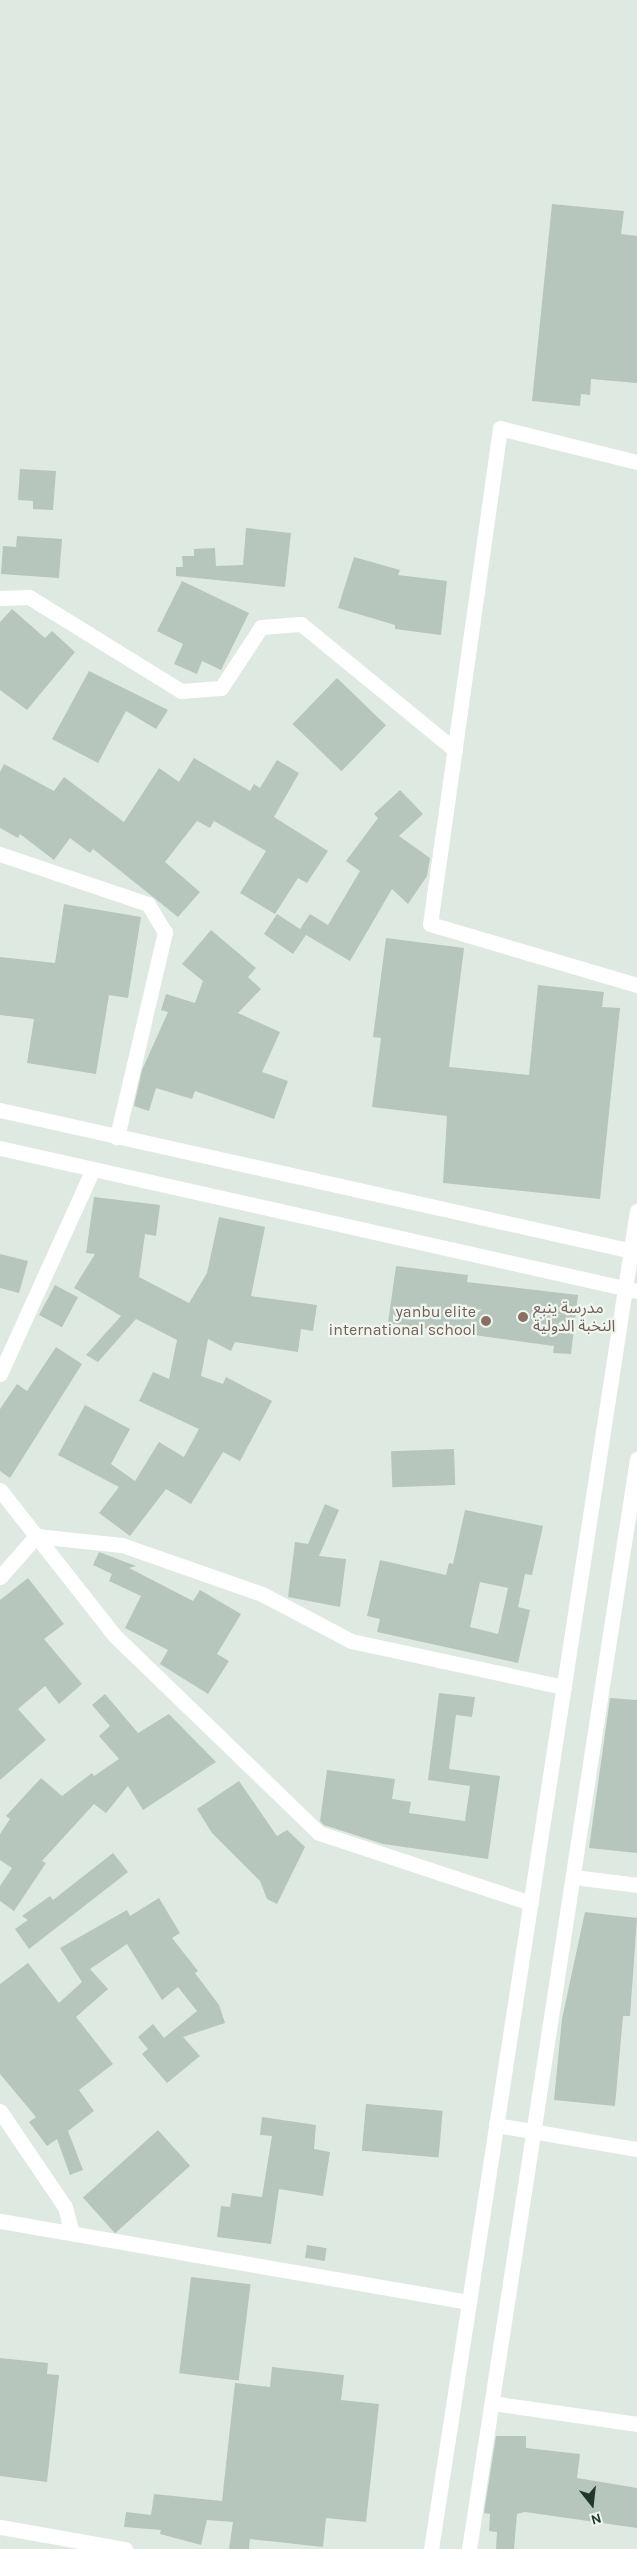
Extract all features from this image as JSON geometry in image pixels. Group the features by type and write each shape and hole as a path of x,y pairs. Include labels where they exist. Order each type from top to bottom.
{"street":[{"path":"637,462 500,428 430,924 637,985"},
{"path":"0,598 29,597 181,691 221,688 261,627 301,624 455,750"},
{"path":"0,854 148,904 165,932 117,1137"},
{"path":"0,1110 634,1252"},
{"path":"0,1148 631,1290"},
{"path":"0,1374 93,1169"},
{"path":"431,2549 564,1687 631,1290 637,1211"},
{"path":"469,2549 637,1459"},
{"path":"0,1490 115,1636 319,1833 531,1903"},
{"path":"36,1536 122,1544 262,1594 351,1641 564,1687"},
{"path":"0,1577 36,1536"},
{"path":"573,1876 637,1886"},
{"path":"0,2111 65,2207 72,2233"},
{"path":"496,2125 533,2133 637,2149"},
{"path":"0,2220 469,2302"},
{"path":"492,2403 637,2424"},
{"path":"0,2527 125,2549"}],"building":[{"path":"552,204 624,211 621,234 637,236 637,383 591,379 590,395 581,394 580,406 532,401"},
{"path":"20,469 56,471 53,510 33,509 33,501 18,500"},
{"path":"246,528 291,533 285,587 176,576 176,567 183,567 182,556 194,556 194,549 215,548 216,566 243,565"},
{"path":"17,536 62,539 59,578 1,574 3,546 16,547"},
{"path":"354,557 400,570 398,575 447,581 441,635 395,629 395,625 338,608"},
{"path":"182,581 249,613 221,670 202,661 197,674 174,664 183,644 157,631"},
{"path":"12,609 45,638 52,631 75,652 27,710 0,690 0,622"},
{"path":"89,671 168,710 156,729 126,711 98,763 52,739"},
{"path":"337,678 386,725 341,771 293,724"},
{"path":"194,758 250,791 254,784 260,788 277,760 299,773 274,817 328,851 307,883 298,878 275,914 240,893 266,851 214,821 210,828 197,821 165,862 200,892 178,917 93,849 90,853 70,838 54,860 20,834 18,838 0,828 0,772 4,764 54,791 64,777 124,822 159,768 179,782"},
{"path":"400,790 423,814 399,836 430,858 427,876 408,904 392,889 350,961 306,935 293,954 264,934 277,914 300,929 310,914 328,925 360,871 346,861 378,818 374,814"},
{"path":"64,904 141,917 128,998 109,995 96,1074 27,1063 34,1019 0,1015 0,957 55,963"},
{"path":"211,930 256,968 248,977 261,989 238,1013 280,1032 262,1072 288,1081 274,1119 195,1091 192,1099 156,1088 149,1111 134,1106 142,1070 168,1012 161,1010 166,994 195,1003 203,981 182,964"},
{"path":"386,938 464,948 449,1067 529,1075 538,985 604,992 602,1007 620,1008 600,1199 443,1183 447,1116 372,1107 381,1038 373,1037"},
{"path":"94,1197 160,1205 156,1236 145,1234 139,1277 189,1303 207,1273 219,1217 265,1227 251,1296 317,1305 313,1331 301,1329 298,1352 235,1342 231,1351 208,1339 201,1376 223,1384 226,1377 272,1401 240,1461 223,1452 191,1504 166,1489 130,1536 99,1513 119,1487 58,1455 85,1405 130,1429 111,1464 135,1481 159,1442 184,1457 199,1429 139,1401 153,1372 169,1379 177,1340 136,1319 98,1362 86,1355 121,1316 74,1288 95,1254 86,1253"},
{"path":"0,1254 28,1261 19,1293 0,1288"},
{"path":"396,1266 468,1275 467,1282 578,1295 571,1354 553,1353 554,1346 388,1323"},
{"path":"55,1285 78,1297 62,1327 39,1315"},
{"path":"56,1347 82,1364 10,1478 0,1471 0,1409 17,1384 27,1391"},
{"path":"454,1449 455,1485 392,1487 391,1451"},
{"path":"325,1504 339,1510 319,1556 346,1559 340,1607 288,1597 295,1542 308,1544"},
{"path":"465,1510 543,1526 532,1575 525,1574 518,1607 530,1610 518,1663 377,1632 380,1619 367,1616 380,1560 446,1575 449,1563 453,1564","holes":["480,1582 508,1588 498,1634 470,1627"]},
{"path":"99,1552 136,1566 129,1568 193,1601 200,1590 241,1614 217,1654 229,1661 208,1694 160,1664 168,1650 125,1628 141,1596 109,1581 112,1574 93,1565"},
{"path":"28,1578 64,1624 44,1639 82,1684 59,1704 45,1686 18,1709 46,1740 0,1780 0,1600"},
{"path":"439,1693 475,1697 472,1717 456,1715 449,1769 500,1776 488,1859 383,1844 324,1825 320,1821 327,1770 395,1779 392,1799 411,1802 409,1813 465,1821 470,1786 428,1780"},
{"path":"105,1694 138,1733 169,1714 216,1762 143,1810 128,1786 106,1813 94,1804 42,1861 46,1863 14,1911 0,1901 0,1886 12,1868 0,1860 0,1834 10,1819 6,1816 41,1778 62,1796 92,1773 94,1776 119,1759 99,1736 110,1726 92,1705"},
{"path":"610,1698 637,1700 637,1853 589,1848"},
{"path":"239,1781 277,1836 287,1830 305,1847 277,1904 267,1899 260,1881 212,1833 197,1809"},
{"path":"113,1853 128,1872 29,1949 15,1929 28,1920 22,1916 50,1896 53,1900"},
{"path":"159,1898 180,1933 172,1938 198,1971 195,1973 219,2005 225,2023 183,2037 200,2056 167,2083 142,2054 148,2049 138,2037 153,2024 164,2038 197,2011 178,1987 162,2000 127,1944 90,1969 108,1989 76,2017 113,2064 79,2090 94,2111 68,2131 83,2170 70,2175 57,2139 47,2146 29,2122 36,2117 0,2074 0,1984 28,1963 59,2003 82,1982 60,1948 127,1910 130,1916"},
{"path":"585,1912 637,1918 630,2016 623,2016 615,2106 554,2100 562,2019"},
{"path":"366,2104 443,2111 439,2158 362,2151"},
{"path":"262,2117 316,2125 314,2149 330,2152 323,2196 279,2189 271,2244 217,2237 221,2206 230,2207 232,2193 262,2197 272,2136 260,2135"},
{"path":"158,2130 190,2166 115,2233 83,2198"},
{"path":"307,2245 327,2248 325,2261 305,2258"},
{"path":"191,2277 251,2284 239,2381 179,2373"},
{"path":"0,2358 48,2363 47,2374 59,2375 47,2482 0,2476"},
{"path":"272,2367 344,2375 341,2400 379,2404 366,2522 326,2518 323,2547 250,2539 249,2549 229,2549 233,2522 207,2520 201,2545 160,2534 161,2530 124,2527 126,2512 151,2515 154,2494 222,2501 235,2383 270,2387"},
{"path":"496,2436 526,2436 526,2448 580,2454 577,2478 637,2488 637,2528 525,2512 517,2514 514,2549 496,2549 497,2532 489,2531 490,2514 484,2513"}],"place":[{"name":"مدرسة ينبع النخبة الدولية","path":"523,1317"},
{"name":"yanbu elite international school","path":"486,1321"}]}
